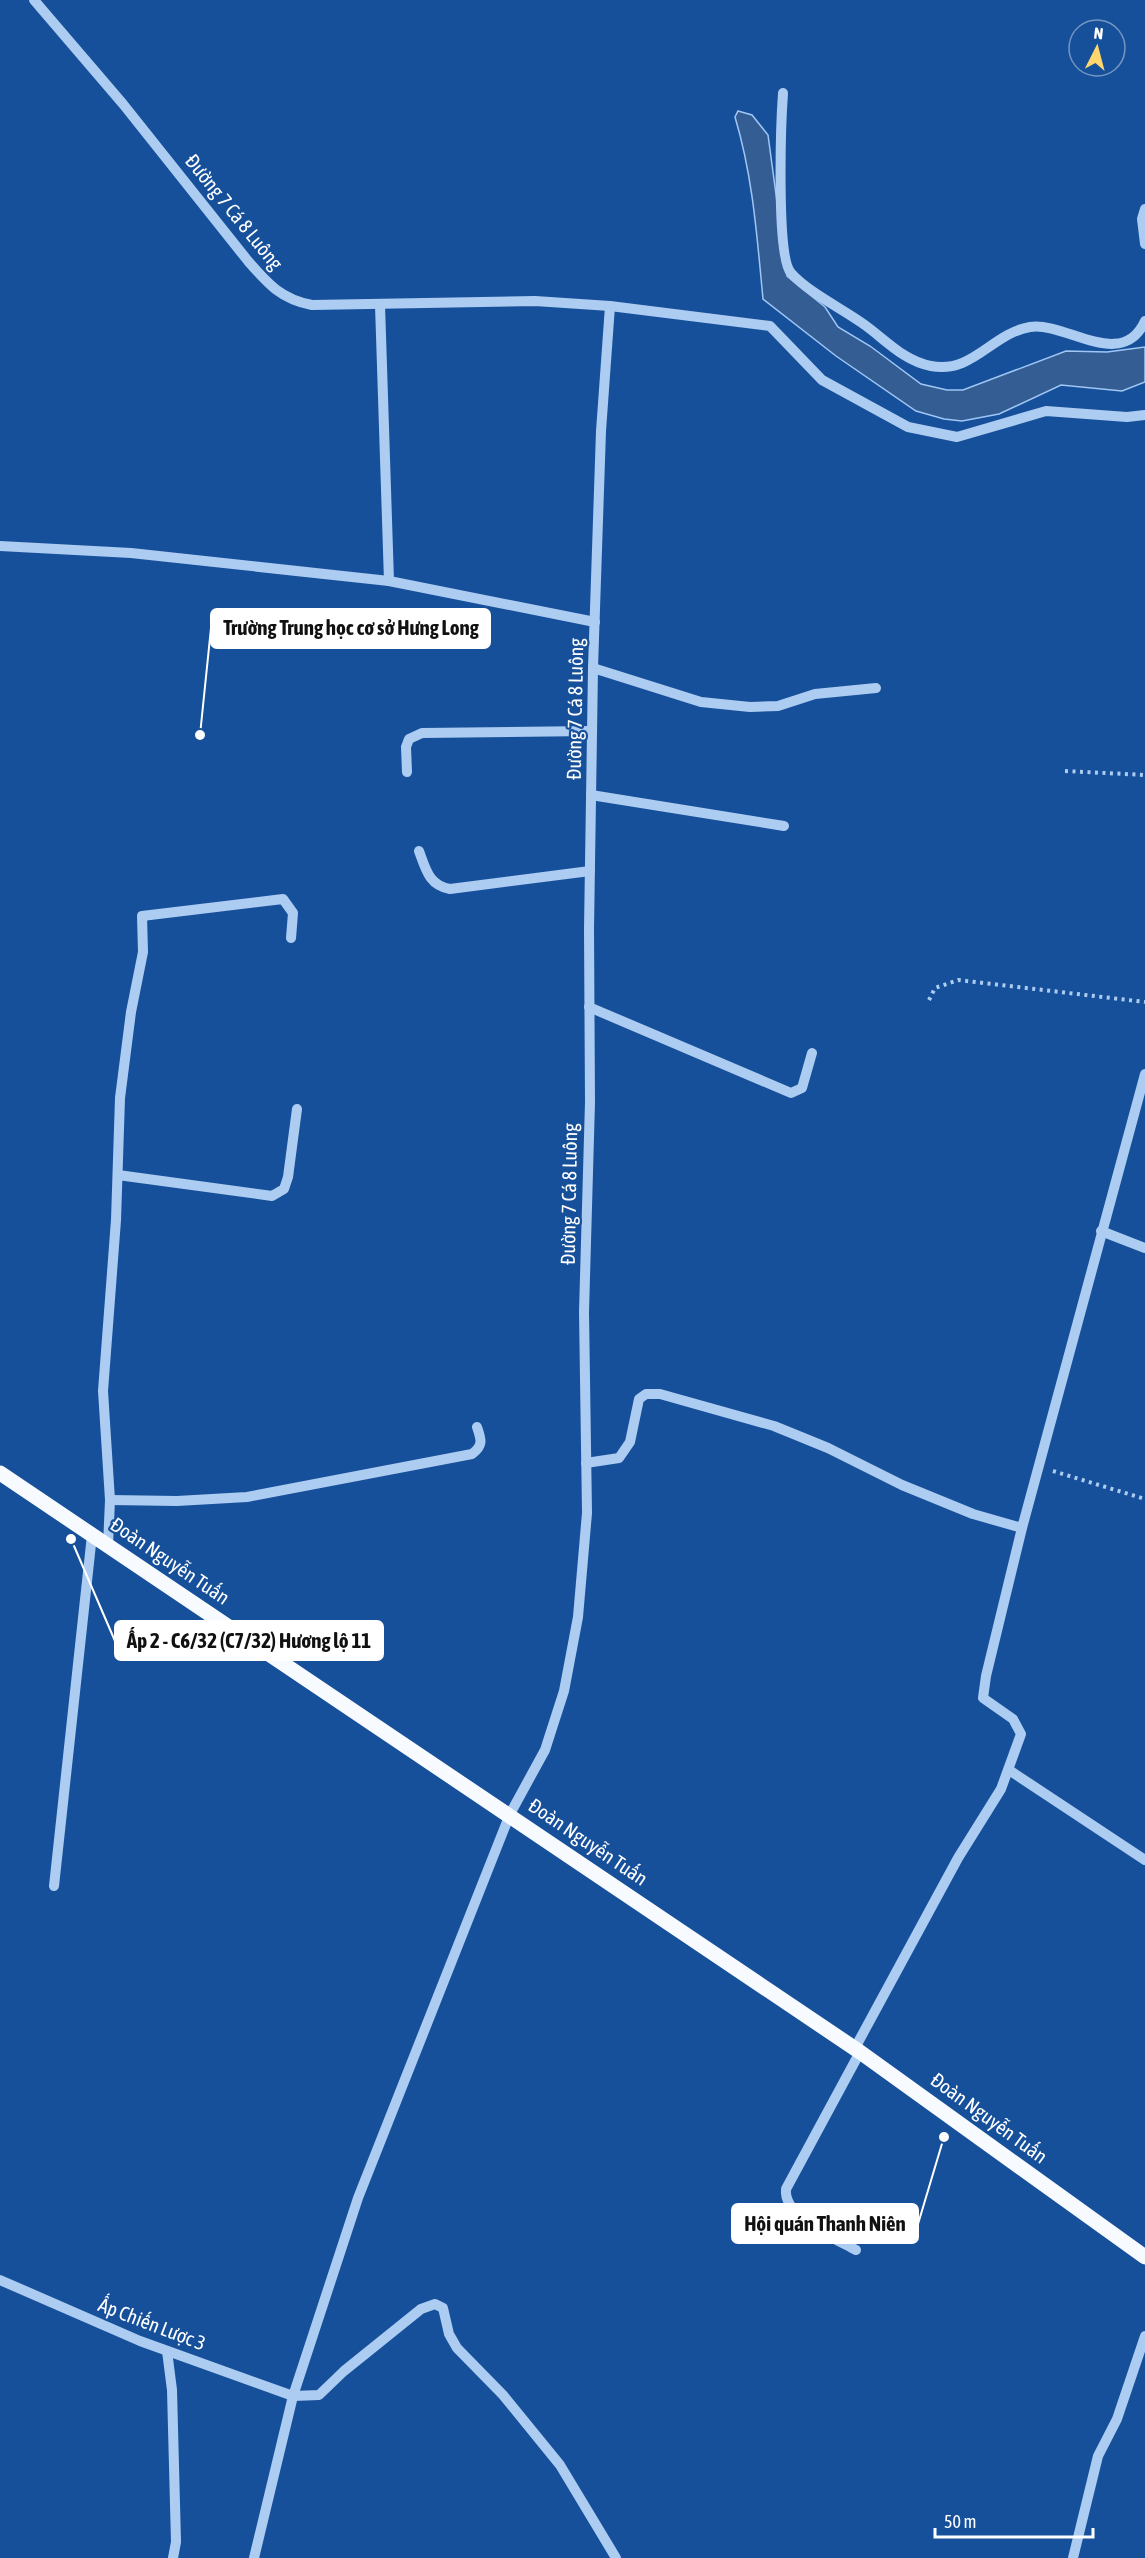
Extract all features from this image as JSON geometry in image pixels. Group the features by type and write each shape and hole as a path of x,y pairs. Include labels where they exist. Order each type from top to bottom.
{"main road":[{"name":"Đoàn Nguyễn Tuấn","path":"0,1473 510,1814 857,2050 1145,2257"}],"street":[{"name":"Đường 7 Cá 8 Luông","path":"34,0 123,104 269,284 292,301 312,305 380,305 535,300 610,306 601,431 592,731 584,1312 587,1513 578,1617 564,1691 545,1750 510,1814 358,2198 293,2396 254,2558"},
{"path":"783,93 780,125 783,230 784,255 790,273 865,325 896,351 931,366 956,365 974,359 1005,335 1031,327 1058,329 1096,344 1111,344 1132,337 1145,321"},
{"path":"1145,209 1142,219 1145,244"},
{"path":"380,305 389,581"},
{"path":"610,306 770,326 822,380 908,428 957,436 1046,411 1127,417 1145,415"},
{"path":"0,546 131,553 389,581 595,622"},
{"path":"594,668 701,702 750,707 778,706 815,694 876,688"},
{"path":"407,772 406,747 409,739 422,733 592,731"},
{"path":"591,795 784,826"},
{"path":"419,851 429,878 438,886 450,889 590,871"},
{"path":"108,1546 110,1500 103,1391 118,1175 120,1098 131,1012 143,952 142,916 283,899 293,912 291,938"},
{"path":"589,1007 791,1093 802,1088 812,1053"},
{"path":"856,2250 807,2223 788,2204 785,2197 786,2189 958,1858 1001,1789 1022,1734 1013,1719 983,1698 1038,1466 1145,1074"},
{"path":"118,1175 272,1196 284,1189 288,1177 297,1109"},
{"path":"1101,1231 1145,1248"},
{"path":"586,1463 619,1458 630,1442 639,1399 646,1394 660,1394 774,1426 828,1448 902,1485 973,1514 1022,1528"},
{"path":"110,1500 177,1501 247,1497 472,1454 480,1448 482,1443 477,1427"},
{"path":"54,1886 92,1535"},
{"path":"1009,1770 1145,1860"},
{"name":"Ấp Chiến Lược 3","path":"0,2280 167,2351 293,2396"},
{"path":"293,2396 319,2395 344,2371 421,2309 435,2304 443,2308 449,2334 457,2348 503,2395 560,2465 616,2558"},
{"path":"1073,2558 1098,2456 1117,2419 1145,2336"},
{"path":"167,2351 172,2390 176,2542 173,2558"}],"path":[{"path":"1065,771 1145,775"},
{"path":"929,1000 935,988 958,980 1145,1002"},
{"path":"1038,1466 1145,1499"}],"water":[{"path":"738,111 752,115 768,135 787,276 825,307 838,327 870,346 921,384 947,390 963,390 1066,351 1107,352 1145,347 1145,382 1122,391 1061,385 999,414 962,421 944,419 916,411 836,356 763,299 750,185 735,117"}],"place":[{"name":"Trường Trung học cơ sở Hưng Long","path":"200,735"},
{"name":"Ấp 2 - C6/32 (C7/32) Hương lộ 11","path":"71,1539"},
{"name":"Hội quán Thanh Niên","path":"944,2137"}]}
